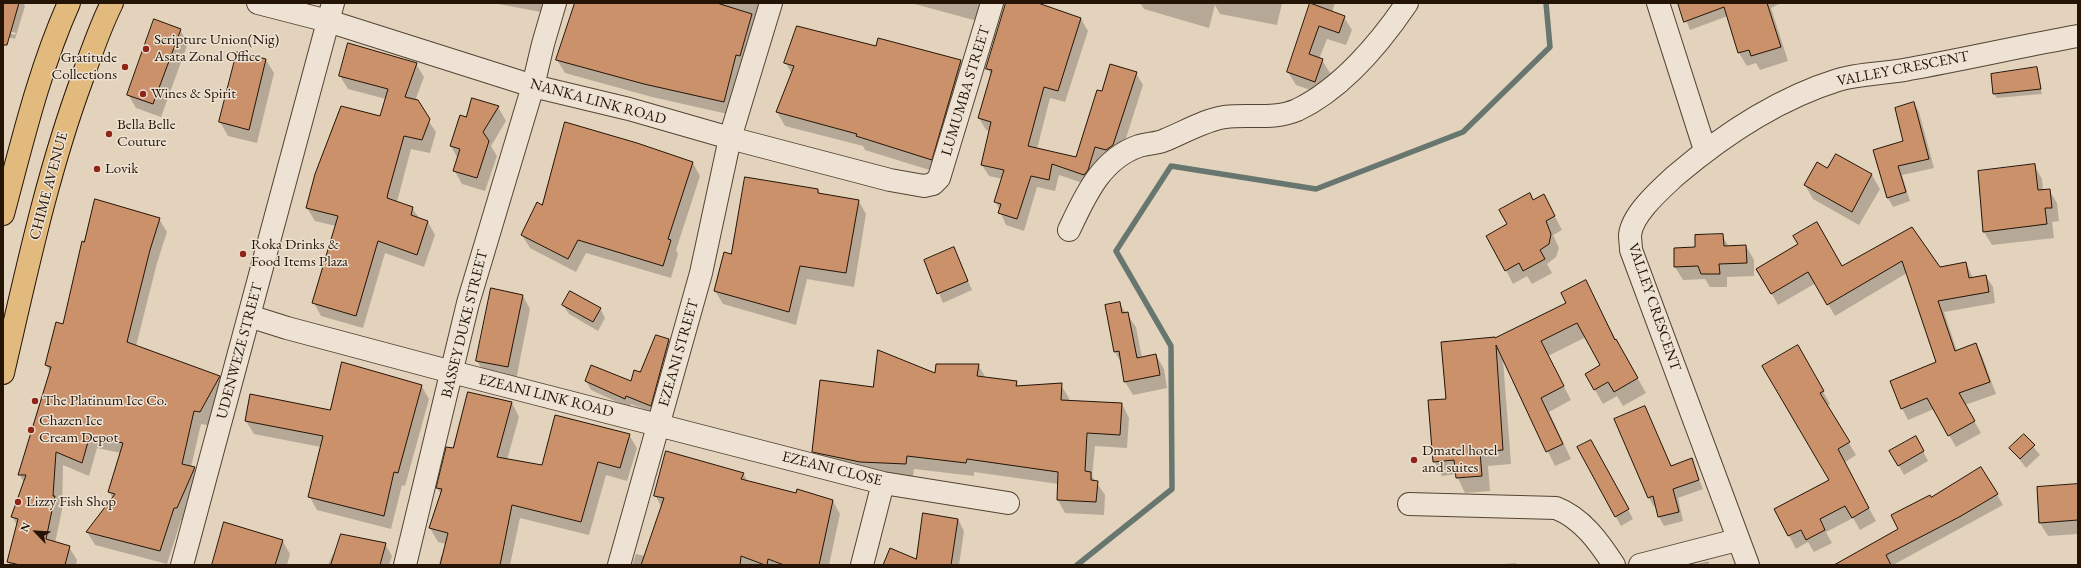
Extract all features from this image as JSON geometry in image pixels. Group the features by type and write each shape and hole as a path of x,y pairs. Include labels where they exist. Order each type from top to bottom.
{"main road":[{"path":"3,214 35,99 54,40 69,3"},
{"name":"CHIME AVENUE","path":"3,374 45,197 66,121 93,47 112,3"}],"street":[{"name":"NANKA LINK ROAD","path":"258,3 330,12 533,86 629,109 730,138 890,180 924,186 933,184 939,178"},
{"name":"BASSEY DUKE STREET","path":"405,565 468,303 533,86 542,44 554,3"},
{"name":"EZEANI STREET","path":"619,565 701,273 730,138 771,3"},
{"name":"LUMUMBA STREET","path":"939,178 992,3"},
{"path":"1069,230 1084,198 1101,172 1116,158 1138,146 1164,141 1188,129 1224,117 1273,116 1286,114 1314,100 1354,70 1381,39 1407,3"},
{"path":"1658,3 1705,150"},
{"name":"UDENWEZE STREET","path":"182,565 330,12"},
{"name":"VALLEY CRESCENT","path":"1748,565 1737,540 1631,250 1630,234 1635,220 1658,192 1705,150 1759,115 1792,98 1839,79 1908,70 2005,49 2078,36"},
{"name":"EZEANI LINK ROAD","path":"249,316 287,328 452,372 658,425"},
{"name":"EZEANI CLOSE","path":"658,425 883,483 1008,503"},
{"path":"862,565 883,483"},
{"path":"1409,504 1556,508 1566,512 1583,526 1599,542 1614,565"},
{"path":"1640,565 1737,540"}],"building":[{"path":"3,3 19,3 7,45 3,45"},
{"path":"575,3 717,3 752,14 740,56 736,55 724,102 644,84 556,60"},
{"path":"1006,3 1038,3 1081,18 1058,91 1044,87 1028,146 1076,157 1097,90 1102,91 1110,64 1137,72 1113,145 1106,150 1095,147 1088,170 1084,175 1052,164 1049,180 1031,176 1017,219 998,213 1001,204 994,202 1004,170 981,165 991,122 978,118 992,70 986,69"},
{"path":"1310,3 1345,16 1339,33 1319,26 1309,54 1323,59 1315,82 1287,72"},
{"path":"1678,3 1767,3 1781,47 1751,56 1749,50 1738,53 1724,7 1684,22"},
{"path":"154,19 181,29 153,104 127,95"},
{"path":"797,26 876,46 878,38 961,60 932,160 856,136 857,134 776,112 794,66 784,63"},
{"path":"348,43 417,63 405,97 418,100 430,119 422,140 404,136 387,198 413,207 411,215 428,221 417,255 378,241 356,316 312,303 338,216 306,208 315,174 341,106 380,116 388,89 339,76"},
{"path":"237,52 266,59 249,130 219,122"},
{"path":"2037,67 2041,89 1993,94 1991,74"},
{"path":"472,98 499,106 483,132 489,141 477,178 453,171 460,149 450,146 460,115 466,117"},
{"path":"1914,102 1929,159 1898,166 1906,192 1887,198 1873,150 1903,141 1895,108"},
{"path":"565,122 637,143 693,162 668,239 671,240 663,266 578,240 568,259 521,235 537,202 542,205"},
{"path":"1836,154 1872,174 1852,212 1804,185 1817,162 1827,168"},
{"path":"2035,164 2038,190 2050,189 2052,208 2045,208 2047,224 1983,232 1978,171"},
{"path":"745,177 818,189 818,193 859,200 846,273 800,266 789,312 714,291 724,252 731,254"},
{"path":"1530,193 1533,200 1544,194 1555,216 1546,221 1551,234 1549,244 1540,250 1545,259 1523,271 1519,263 1505,271 1486,236 1507,224 1499,210"},
{"path":"95,199 160,218 150,250 127,342 220,376 200,412 194,411 182,464 195,467 177,508 174,508 160,551 86,532 115,494 108,492 123,443 90,435 82,463 56,452 53,496 55,496 46,539 70,546 65,565 20,565 7,562 18,519 11,517 26,475 18,475 51,367 45,365 56,322 63,324 82,241 84,242"},
{"path":"1817,222 1842,266 1912,227 1940,267 1966,262 1969,278 1986,275 1989,292 1938,301 1955,351 1976,343 1990,382 1959,393 1975,421 1948,436 1927,398 1901,409 1890,381 1936,362 1902,261 1827,305 1808,272 1771,294 1756,269 1798,244 1793,236"},
{"path":"1723,234 1724,246 1746,245 1747,263 1719,264 1720,274 1701,274 1698,266 1674,267 1674,248 1695,247 1695,235"},
{"path":"954,247 968,281 937,294 924,260"},
{"path":"1586,280 1615,340 1616,339 1638,378 1614,392 1608,382 1594,390 1585,374 1600,365 1577,323 1541,341 1564,386 1541,398 1563,444 1546,452 1496,345 1503,450 1480,452 1482,476 1456,478 1454,460 1433,462 1428,400 1446,399 1441,342 1495,338 1566,303 1561,293"},
{"path":"491,288 523,295 508,367 476,361"},
{"path":"570,291 601,308 593,322 562,305"},
{"path":"1120,302 1122,313 1128,312 1137,358 1156,354 1160,375 1124,382 1119,351 1114,352 1105,305"},
{"path":"656,335 669,339 651,406 626,396 625,399 585,381 591,365 631,381 634,370 640,372"},
{"path":"1798,345 1824,391 1820,393 1850,442 1838,449 1869,508 1852,518 1845,506 1820,519 1825,530 1806,540 1801,530 1788,536 1774,509 1829,480 1762,366"},
{"path":"878,350 935,373 936,364 979,364 977,376 1017,381 1016,386 1062,383 1061,400 1122,403 1120,435 1087,433 1085,471 1091,472 1091,480 1098,481 1096,502 1057,500 1058,472 967,459 966,463 907,456 906,464 860,462 812,452 820,380 873,387"},
{"path":"342,362 422,385 398,473 394,472 384,516 308,497 323,436 245,421 250,394 330,410"},
{"path":"468,392 512,402 497,457 542,465 555,415 630,434 620,468 598,462 581,522 512,505 500,565 440,565 448,533 429,528 442,489 436,488 446,447 453,448"},
{"path":"1645,406 1671,466 1692,458 1699,480 1673,489 1679,512 1658,517 1653,496 1648,498 1614,419"},
{"path":"2024,434 2035,445 2020,459 2009,448"},
{"path":"1916,436 1924,451 1898,466 1889,451"},
{"path":"1591,440 1629,509 1615,517 1577,447"},
{"path":"666,451 744,473 741,479 796,493 797,489 833,500 819,565 784,565 768,559 767,565 765,565 741,556 740,565 641,565 664,498 654,496"},
{"path":"1981,467 1998,494 1961,516 1886,555 1891,565 1834,565 1898,529 1891,515 1930,495 1931,497"},
{"path":"2078,484 2078,520 2039,523 2037,487"},
{"path":"923,513 958,519 951,565 883,565 890,548 916,559"},
{"path":"224,522 283,540 275,565 212,565"},
{"path":"341,534 386,543 380,565 331,565"}],"waterway":[{"path":"1077,565 1172,489 1171,346 1116,251 1171,166 1316,189 1463,132 1550,47 1546,3"}],"place":[{"name":"Scripture Union(Nig) Asata Zonal Office","path":"146,49"},
{"name":"Gratitude Collections","path":"125,67"},
{"name":"Wines & Spirit","path":"143,94"},
{"name":"Bella Belle Couture","path":"109,134"},
{"name":"Lovik","path":"97,169"},
{"name":"Roka Drinks & Food Items Plaza","path":"243,254"},
{"name":"The Platinum Ice Co.","path":"35,401"},
{"name":"Chazen Ice Cream Depot","path":"31,430"},
{"name":"Dmatel hotel and suites","path":"1414,460"},
{"name":"Lizzy Fish Shop","path":"18,502"}]}
